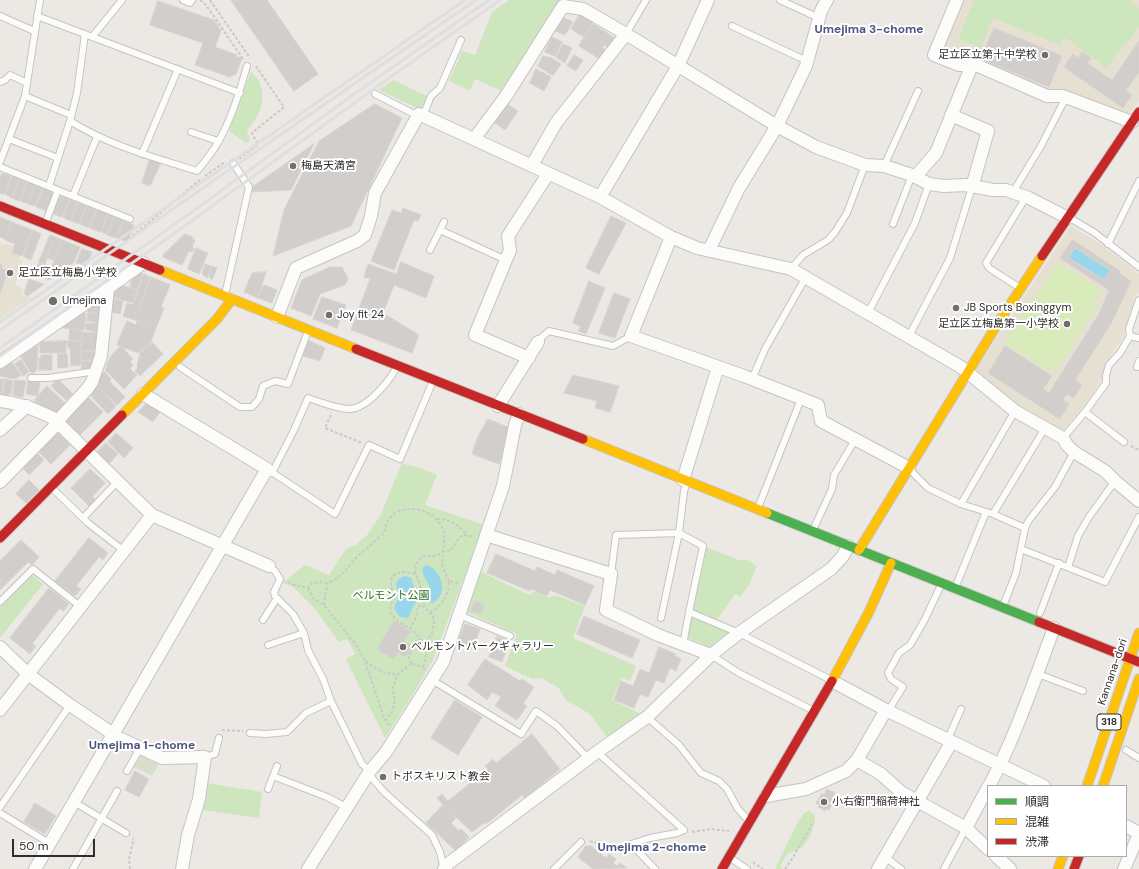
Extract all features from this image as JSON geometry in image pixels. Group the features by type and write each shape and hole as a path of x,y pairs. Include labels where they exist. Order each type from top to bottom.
{"street":[{"path":"600,197 678,66 708,0"},
{"path":"709,250 739,188 777,126 807,61 819,18 827,0"},
{"path":"444,869 449,863 592,755 647,717 711,655 739,633 831,569 853,548 909,468 1020,288 1136,117 1066,97 1047,96 976,65 960,65 934,55 957,0"},
{"path":"474,139 506,96 563,6 583,9 777,126 816,147 865,165 884,166 914,176 929,184 944,186 966,185 993,190 1006,190 1026,197 1068,218"},
{"path":"532,166 556,123 626,34"},
{"path":"914,176 936,153 972,65"},
{"path":"951,115 988,131 972,187"},
{"path":"277,317 296,268 357,241 365,235 371,216 375,193 421,116 600,197 671,238 697,248 791,269 806,277 961,367 1015,411 1063,438 1074,452 1105,471 1139,501"},
{"path":"529,358 475,335 510,250 508,236 548,174"},
{"path":"0,206 1135,660"},
{"path":"671,238 630,336 752,379 818,405 821,421 909,468"},
{"path":"0,362 143,264"},
{"path":"0,482 54,428 88,389 97,371 101,356 108,288"},
{"path":"0,538 217,319 228,298"},
{"path":"498,406 538,342"},
{"path":"685,481 718,367"},
{"path":"35,869 114,735 222,546 270,471 143,394"},
{"path":"0,401 27,406 53,418 152,515 269,566"},
{"path":"0,430 27,406"},
{"path":"308,869 370,771 386,752 430,675 443,662 459,615 481,536 503,486 515,425 519,414"},
{"path":"0,710 152,515"},
{"path":"481,536 611,574 606,610 658,635 711,655"},
{"path":"722,869 815,712 856,637 891,563"},
{"path":"989,785 1000,765 1038,674 1054,628"},
{"name":"Kannana-dori","path":"1087,785 1135,660 1139,633"},
{"path":"0,647 28,674 114,735 162,758 205,757 199,799 188,835 182,869"},
{"name":"318","path":"1103,785 1139,678"},
{"path":"832,681 949,742 1042,785"},
{"path":"766,796 806,789 846,771 857,760 887,711"},
{"path":"878,869 918,801 949,742"},
{"path":"857,760 881,774 901,792 966,828 987,847"},
{"path":"966,828 987,789"},
{"path":"1124,869 1138,839 1127,827"},
{"path":"1058,869 1063,857"},
{"path":"1074,869 1079,857"},
{"path":"998,860 1010,869"}],"lane":[{"path":"0,162 25,96 40,0"},
{"path":"49,186 77,94 88,36 122,0"},
{"path":"183,0 190,3 192,0"},
{"path":"626,34 646,0"},
{"path":"780,0 819,18"},
{"path":"0,16 34,31"},
{"path":"37,16 240,93"},
{"path":"732,26 807,61"},
{"path":"375,94 421,116 431,96 440,88 461,40"},
{"path":"25,96 70,118 97,137 142,154 197,171 224,131 240,93 247,66"},
{"path":"142,154 178,69"},
{"path":"0,82 10,75 27,83"},
{"path":"884,166 918,91"},
{"path":"1013,192 1041,146 1066,97"},
{"path":"191,132 218,141"},
{"path":"73,196 97,137"},
{"path":"9,139 58,158"},
{"path":"228,298 249,187 233,163"},
{"path":"791,269 803,255 828,240 835,232 847,213 865,165"},
{"path":"0,167 130,219"},
{"path":"893,224 914,176"},
{"path":"1108,244 1139,181"},
{"path":"868,313 915,223 929,184"},
{"path":"909,336 950,258 972,187"},
{"path":"45,224 58,190"},
{"path":"1020,288 989,268 986,263 1026,197"},
{"path":"1068,218 1096,233 1139,267"},
{"path":"430,250 444,222"},
{"path":"440,230 506,260"},
{"path":"752,379 765,349 806,277"},
{"path":"1063,438 1085,412 1106,383 1106,375 1109,365 1120,353 1130,336 1129,329 1139,300"},
{"path":"180,368 240,407 252,406 259,399 263,386 275,381 288,384 308,330"},
{"path":"538,342 549,331 613,346 630,336"},
{"path":"1130,336 1139,338"},
{"path":"398,366 386,383 372,398 351,409 334,406 308,398 294,430 270,471 335,514 369,445 400,459 433,380"},
{"path":"31,378 48,378 97,371"},
{"path":"757,510 801,399"},
{"path":"961,504 1015,411"},
{"path":"1085,412 1124,442"},
{"path":"993,514 1045,428"},
{"path":"812,532 832,489 834,475 855,440"},
{"path":"1002,608 1016,573 1025,528 1029,520 1055,487 1074,452"},
{"path":"909,468 928,488 961,504 993,514 1025,528"},
{"path":"83,518 118,481"},
{"path":"661,618 679,533 685,481"},
{"path":"1068,567 1078,536 1089,516 1115,481"},
{"path":"51,487 83,518 124,551"},
{"path":"955,589 986,512"},
{"path":"1021,549 1105,582 1139,517"},
{"path":"611,574 616,535 679,533 703,546 683,645"},
{"path":"1040,613 1059,563"},
{"path":"269,566 275,571 280,580 274,592 277,598 293,614 304,633 308,650 362,764 370,771 372,778 384,792 432,835 440,852 444,869"},
{"path":"0,602 33,569 81,607"},
{"path":"887,711 903,687 891,679 888,672 899,653 910,644 924,621 942,584"},
{"path":"263,620 277,598"},
{"path":"690,612 739,633 832,681"},
{"path":"459,615 510,636"},
{"path":"268,645 304,633"},
{"path":"711,655 739,673 815,712"},
{"path":"1038,674 1083,691"},
{"path":"430,675 521,734 536,711 557,726 684,830 631,844 655,869"},
{"path":"250,733 266,734 287,732 306,713 331,701"},
{"path":"0,808 70,705"},
{"path":"949,742 961,709"},
{"path":"647,717 679,745 701,773 719,781 726,788 738,809 750,823"},
{"path":"205,757 215,754 219,738"},
{"path":"127,771 140,748"},
{"path":"1126,750 1139,758"},
{"path":"268,789 277,766"},
{"path":"273,776 327,797 348,808"},
{"path":"73,869 117,791"},
{"path":"74,802 126,833"},
{"path":"0,813 49,844"},
{"path":"944,869 966,828"},
{"path":"554,869 581,842"},
{"path":"729,857 747,869"},
{"path":"885,857 901,869"}],"path":[{"path":"200,0 206,5 247,66"},
{"path":"334,406 326,428 369,445"},
{"path":"308,588 312,583 320,582 327,584 336,579 358,556 383,534 388,520 398,512 412,508 426,512 436,519 442,526 444,533 445,542 442,566 449,581 448,593 445,599 430,613"},
{"path":"436,519 451,521 459,526 466,534"},
{"path":"422,668 426,655 426,644 433,628 433,616 424,604 422,591 415,574 416,564 425,556 437,556 443,552 449,551 460,537 466,534 481,536"},
{"path":"415,574 403,571 394,577 391,585 394,594 390,607 396,620 414,632 419,639 426,644"},
{"path":"449,581 460,584"},
{"path":"279,582 288,582 308,588"},
{"path":"324,605 327,584"},
{"path":"308,588 313,598 324,605 348,634 365,661 385,721 391,726"},
{"path":"410,629 416,617 418,606 424,604"},
{"path":"419,639 409,655 409,660 430,675"},
{"path":"365,661 386,674 398,674"},
{"path":"385,721 393,710 395,700 392,689 398,674 412,663"},
{"path":"219,738 221,730 241,730 250,733"},
{"path":"784,869 792,859 814,821"},
{"path":"684,830 688,832 711,829 744,832"},
{"path":"126,833 132,836 133,842 129,859 130,869"},
{"path":"581,842 584,839 595,843 599,841 616,849 631,844"}],"shaded area":[{"name":"足立区立第十中学校","path":"961,0 1139,0 1139,100 1128,116 1048,91 942,51"},
{"name":"足立区立梅島第一小学校","path":"1071,226 1104,246 1139,274 1139,292 1135,297 1124,336 1110,357 1102,378 1091,397 1062,432 1012,406 977,376 976,369"},
{"name":"足立区立梅島小学校","path":"0,243 14,246 12,253 20,256 20,260 23,261 15,285 22,289 21,295 31,298 0,319"}],"green space":[{"path":"509,0 560,0 502,91 475,79 470,91 449,81 462,51 475,55 492,12"},
{"path":"974,0 1129,0 1139,8 1139,27 1126,45 1124,43 1107,68 1064,37 1060,45 993,18 981,48 958,39"},
{"path":"251,71 259,81 262,101 259,114 247,130 250,140 246,143 229,131"},
{"path":"393,80 427,96 423,106 419,109 379,90"},
{"path":"1059,262 1102,290 1094,302 1098,305 1057,369 1049,371 1004,343"},
{"name":"ベルモント公園","path":"402,463 437,475 425,505 484,525 433,660 385,738 346,659 355,654 347,639 339,642 316,610 293,587 283,583 284,580 305,565 329,575 346,549 356,545 368,534 380,516"},
{"path":"706,547 739,560 747,560 757,566 749,585 740,597 735,594 714,624 729,632 710,647 686,637"},
{"path":"479,571 529,595 535,591 549,598 555,595 585,606 573,638 636,666 630,681 622,678 612,700 641,714 608,738 590,714 566,700 559,688 541,678 532,679 505,666 517,634 464,611"},
{"path":"32,575 43,584 1,637 0,607"},
{"path":"141,755 159,764 152,776 134,767"},
{"path":"206,783 262,792 259,818 202,810"},
{"path":"810,811 815,816 814,824 809,837 800,849 789,853 786,856 780,866 783,869 776,869 799,820 805,812"}],"water":[{"path":"1075,248 1110,270 1104,280 1069,258"},
{"path":"428,565 433,568 440,578 442,583 441,594 433,603 421,601 417,602 413,606 408,618 400,617 395,609 398,597 396,583 399,579 406,576 411,578 416,592 420,594 428,593 430,590 422,570 424,566"}],"building":[{"path":"231,0 267,0 318,74 294,91"},
{"path":"158,1 214,20 221,31 215,47 237,55 236,57 242,58 236,74 230,77 195,65 203,43 150,25"},
{"path":"581,12 594,20 584,37 571,29"},
{"path":"562,17 573,22 565,35 555,31"},
{"path":"593,24 615,38 609,48 604,45 602,47 607,51 601,60 579,46"},
{"path":"994,28 1062,56 1049,87 981,59"},
{"path":"552,37 562,42 555,56 545,52"},
{"path":"1139,41 1139,72 1126,90 1132,95 1123,108 1064,67 1073,54 1078,58 1082,52 1091,58 1087,63 1112,80"},
{"path":"563,44 572,48 565,63 556,57"},
{"path":"574,55 583,60 576,71 567,66"},
{"path":"543,56 552,58 561,64 553,76 538,66"},
{"path":"536,69 551,77 544,91 530,83"},
{"path":"506,103 518,111 505,130 494,122"},
{"path":"375,104 402,118 351,226 273,256 284,210 319,141"},
{"name":"梅島天満宮","path":"314,144 291,190 253,192 251,188"},
{"path":"150,159 161,163 150,186 142,183"},
{"path":"2,173 11,176 4,194 0,193 0,179"},
{"path":"13,175 20,178 12,198 5,194"},
{"path":"20,179 27,182 19,201 12,198"},
{"path":"28,181 35,184 28,203 20,201"},
{"path":"35,185 43,187 35,206 28,204"},
{"path":"44,187 55,191 47,211 36,207"},
{"path":"61,196 69,199 62,217 53,214"},
{"path":"70,200 77,203 70,221 63,217"},
{"path":"78,203 86,206 79,224 71,221"},
{"path":"87,206 96,210 89,228 80,224"},
{"path":"403,208 421,215 418,221 414,220 394,270 371,261 392,210 401,213"},
{"path":"98,209 108,213 100,232 90,228"},
{"path":"109,213 114,215 107,234 101,232"},
{"path":"115,215 124,218 116,238 107,235"},
{"path":"611,216 626,223 599,274 586,268"},
{"path":"0,217 12,222 5,239 0,237"},
{"path":"124,221 134,225 127,242 117,238"},
{"path":"12,222 32,230 22,256 12,253 15,244 5,240"},
{"path":"33,230 41,234 31,260 23,256"},
{"path":"185,234 193,237 192,239 195,240 192,247 194,248 192,252 189,251 182,265 163,257 163,255"},
{"path":"50,235 55,237 45,264 39,262"},
{"path":"55,237 62,240 54,260 47,258"},
{"path":"62,240 80,247 74,262 59,273 52,267"},
{"path":"1073,240 1120,271 1119,273 1131,281 1112,322 1075,380 1082,385 1074,398 1067,394 1063,400 1069,404 1060,419 988,373 1005,346 1052,376 1043,389 1049,393 1099,314 1109,290 1060,258","holes":["1075,248 1110,270 1104,280 1069,258"]},
{"path":"196,248 208,253 199,274 188,269"},
{"path":"82,249 92,252 86,266 76,263"},
{"path":"401,262 434,276 426,298 394,285 383,313 419,335 412,353 351,330 370,279 364,277 368,264 396,274"},
{"path":"39,263 54,269 50,280 35,274"},
{"path":"0,264 2,265 1,268 8,271 0,293"},
{"path":"205,264 211,266 207,278 202,274"},
{"path":"211,266 217,268 212,280 209,277"},
{"path":"330,267 342,267 348,279 345,285 320,294 311,316 291,308 302,280"},
{"path":"135,271 143,274 137,290 130,287"},
{"path":"266,272 258,298 244,292 252,273"},
{"path":"144,274 150,277 135,320 123,316 127,303 133,305"},
{"path":"151,277 170,285 161,307 164,308 156,328 135,320"},
{"path":"29,279 44,284 28,296 24,294"},
{"path":"589,281 605,288 586,334 578,331 581,327 573,323"},
{"path":"117,284 137,290 133,303 113,297"},
{"path":"264,285 277,290 272,303 258,298"},
{"path":"614,293 630,299 615,338 599,333"},
{"path":"322,297 346,305 337,328 313,319"},
{"path":"112,298 123,301 120,314 108,311"},
{"path":"95,303 102,304 100,314 88,312 88,308"},
{"path":"80,313 86,314 84,330 63,328 62,325"},
{"path":"88,313 100,315 99,323 87,321"},
{"path":"127,321 136,325 137,321 156,328 150,343 138,353 117,345"},
{"path":"86,323 98,324 97,332 86,330"},
{"path":"70,329 82,331 82,341 69,340"},
{"path":"83,332 97,333 96,350 81,351"},
{"path":"308,340 325,348 320,361 303,356"},
{"path":"66,341 66,353 40,353 40,342"},
{"path":"67,341 81,341 81,365 71,366 70,348 68,347"},
{"path":"152,342 163,354 140,376 135,371 138,367 140,353"},
{"path":"38,345 37,370 32,374 20,356"},
{"path":"121,346 133,359 130,362 133,365 130,369 137,375 124,389 105,370 110,357"},
{"path":"96,351 95,360 82,360 81,352"},
{"path":"58,354 67,354 68,367 58,368"},
{"path":"41,355 52,355 52,370 39,370 39,358 41,358"},
{"path":"21,360 29,372 23,376 15,364"},
{"path":"81,361 95,361 91,368 82,369"},
{"path":"12,362 21,375 14,379 0,376 0,370"},
{"path":"105,372 111,379 110,382 125,397 117,405 96,385 100,375"},
{"path":"573,375 619,386 610,412 595,408 597,401 564,393"},
{"path":"0,379 4,379 1,396 0,396"},
{"path":"5,379 13,381 11,394 8,395 3,395"},
{"path":"58,379 73,394 66,400 51,386"},
{"path":"15,380 26,381 23,397 13,395"},
{"path":"34,380 40,381 38,396 26,394 28,381 34,382"},
{"path":"96,385 116,406 108,414 88,393"},
{"path":"47,386 67,405 60,413 55,414 34,401"},
{"path":"88,397 103,412 80,435 65,420"},
{"path":"147,403 160,412 153,422 138,412"},
{"path":"488,419 510,428 505,447 478,437"},
{"path":"57,432 70,445 51,464 39,452"},
{"path":"116,433 133,448 124,458 108,442"},
{"path":"478,437 505,447 499,464 472,454"},
{"path":"106,443 118,454 108,465 96,453"},
{"path":"36,452 44,460 29,475 21,466"},
{"path":"90,469 105,483 92,497 96,500 89,506 71,488"},
{"path":"29,480 39,490 26,503 16,494"},
{"path":"89,538 108,553 103,560 99,557 76,586 81,589 75,596 55,581"},
{"path":"21,540 39,557 32,565 28,562 0,590 0,561"},
{"path":"496,554 535,571 537,567 555,575 557,570 594,586 585,605 550,590 547,596 531,589 530,591 487,573"},
{"path":"49,588 69,604 63,611 60,608 32,644 36,646 30,654 10,638"},
{"path":"475,601 484,605 481,614 471,610"},
{"path":"584,616 640,640 632,658 577,634"},
{"path":"394,621 410,631 404,641 413,646 405,657 398,652 393,659 377,649"},
{"path":"465,624 480,629 472,649 457,644"},
{"path":"497,636 510,642 502,662 489,657"},
{"path":"659,647 676,654 675,656 681,659 676,671 670,668 664,683 656,680 648,697 640,694 634,708 614,700 621,681 633,686 640,669 649,673"},
{"path":"485,659 520,681 522,679 534,687 523,704 527,706 517,720 495,706 501,697 492,692 487,700 468,685"},
{"path":"455,700 482,717 458,755 431,738"},
{"path":"532,734 560,769 525,798 522,795 486,824 485,822 472,832 437,798 442,794 448,801 488,769 485,766 493,759 496,763"},
{"path":"135,771 149,779 139,797 125,790"},
{"path":"827,789 835,793 832,799 835,800 829,810 826,809 825,811 818,807 820,805 816,803 822,793 824,795"},
{"path":"35,803 56,816 45,834 24,822"},
{"path":"443,805 456,818 451,823 459,831 461,829 469,837 456,851 426,823"},
{"path":"586,846 591,846 606,858 609,854 616,859 613,863 617,866 620,863 627,868 593,869 578,857"}],"railway":[{"path":"0,322 465,0"},
{"path":"0,330 476,0"},
{"path":"0,348 196,209 350,97 489,0"},
{"path":"0,356 500,0"}],"traffic: fast":[{"path":"767,513 1039,622"}],"traffic: slow":[{"path":"859,550 998,323 1042,256"},
{"path":"160,270 356,349"},
{"path":"122,415 217,319 232,299"},
{"path":"583,439 767,513"},
{"path":"832,681 869,612 891,563"},
{"path":"1087,785 1139,633"},
{"path":"1103,785 1139,679"},
{"path":"1058,869 1063,857"}],"traffic: jam":[{"path":"1042,256 1139,112"},
{"path":"0,206 160,270"},
{"path":"356,349 583,439"},
{"path":"0,538 122,415"},
{"path":"1039,622 1139,662"},
{"path":"722,869 832,681"},
{"path":"1074,869 1079,857"}],"place":[{"name":"足立区立第十中学校","path":"1045,55"},
{"name":"梅島天満宮","path":"293,166"},
{"name":"足立区立梅島小学校","path":"10,273"},
{"name":"Umejima","path":"53,301"},
{"name":"JB Sports Boxinggym","path":"956,308"},
{"name":"Joy fit 24","path":"329,315"},
{"name":"足立区立梅島第一小学校","path":"1067,324"},
{"name":"ベルモントパークギャラリー","path":"403,647"},
{"name":"トポスキリスト教会","path":"383,777"},
{"name":"小右衛門稲荷神社","path":"824,802"}],"district":[{"name":"Umejima 3-chome","path":"869,30"},
{"name":"Umejima 1-chome","path":"142,746"},
{"name":"Umejima 2-chome","path":"652,848"}]}
